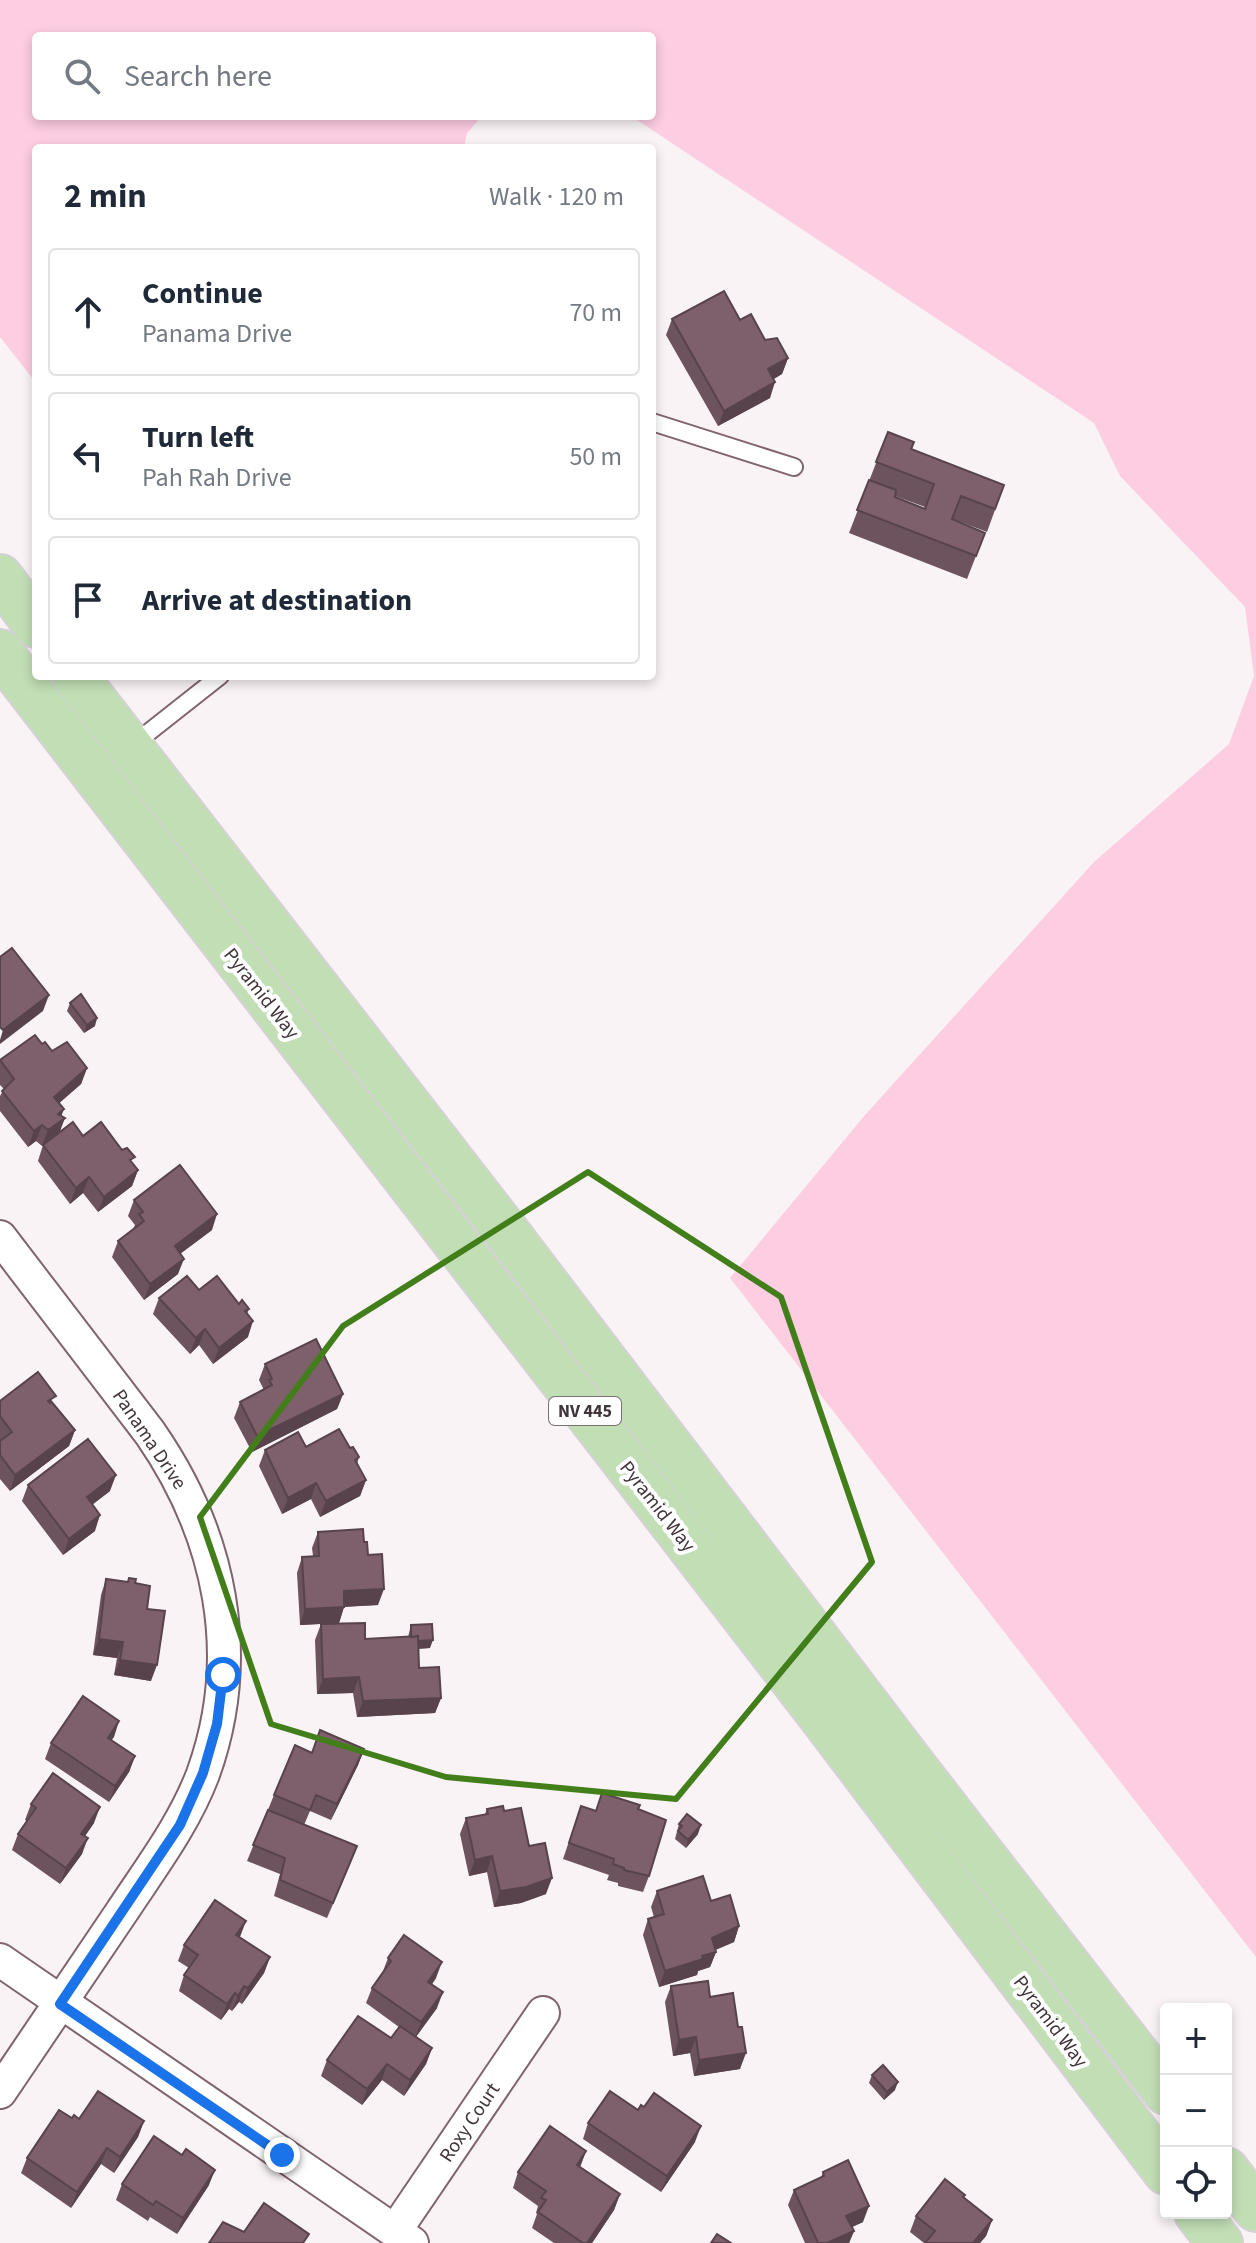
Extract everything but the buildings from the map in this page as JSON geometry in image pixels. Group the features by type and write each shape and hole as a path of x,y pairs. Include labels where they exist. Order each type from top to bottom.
{"main road":[{"path":"0,577 32,620"},
{"name":"Pyramid Way","path":"0,652 818,1712 1160,2164"},
{"name":"NV 445","path":"78,680 505,1230 1160,2084"},
{"path":"1232,2178 1256,2209"},
{"path":"1202,2219 1220,2243"}],"street":[{"name":"Panama Drive","path":"0,1237 169,1461 196,1513 214,1566 223,1618 223,1675 217,1724 203,1773 180,1825 0,2092"},
{"path":"0,1960 404,2237"},
{"name":"Roxy Court","path":"404,2237 543,2013"}],"lane":[{"path":"656,423 794,467"},
{"path":"130,747 215,680"}],"highlighted area":[{"path":"588,1172 781,1297 872,1562 676,1799 446,1777 271,1724 200,1517 343,1326"}],"shaded area":[{"path":"0,0 1256,0 1256,1957 730,1278 865,1115 1094,862 1229,744 1254,676 1245,607 1120,476 1094,423 637,120 656,120 656,32 32,32 32,120 478,120 467,133 465,144 32,144 32,378 0,337"}],"route":[{"path":"223,1675 217,1724 203,1773 180,1825 60,2004 282,2155"}]}
